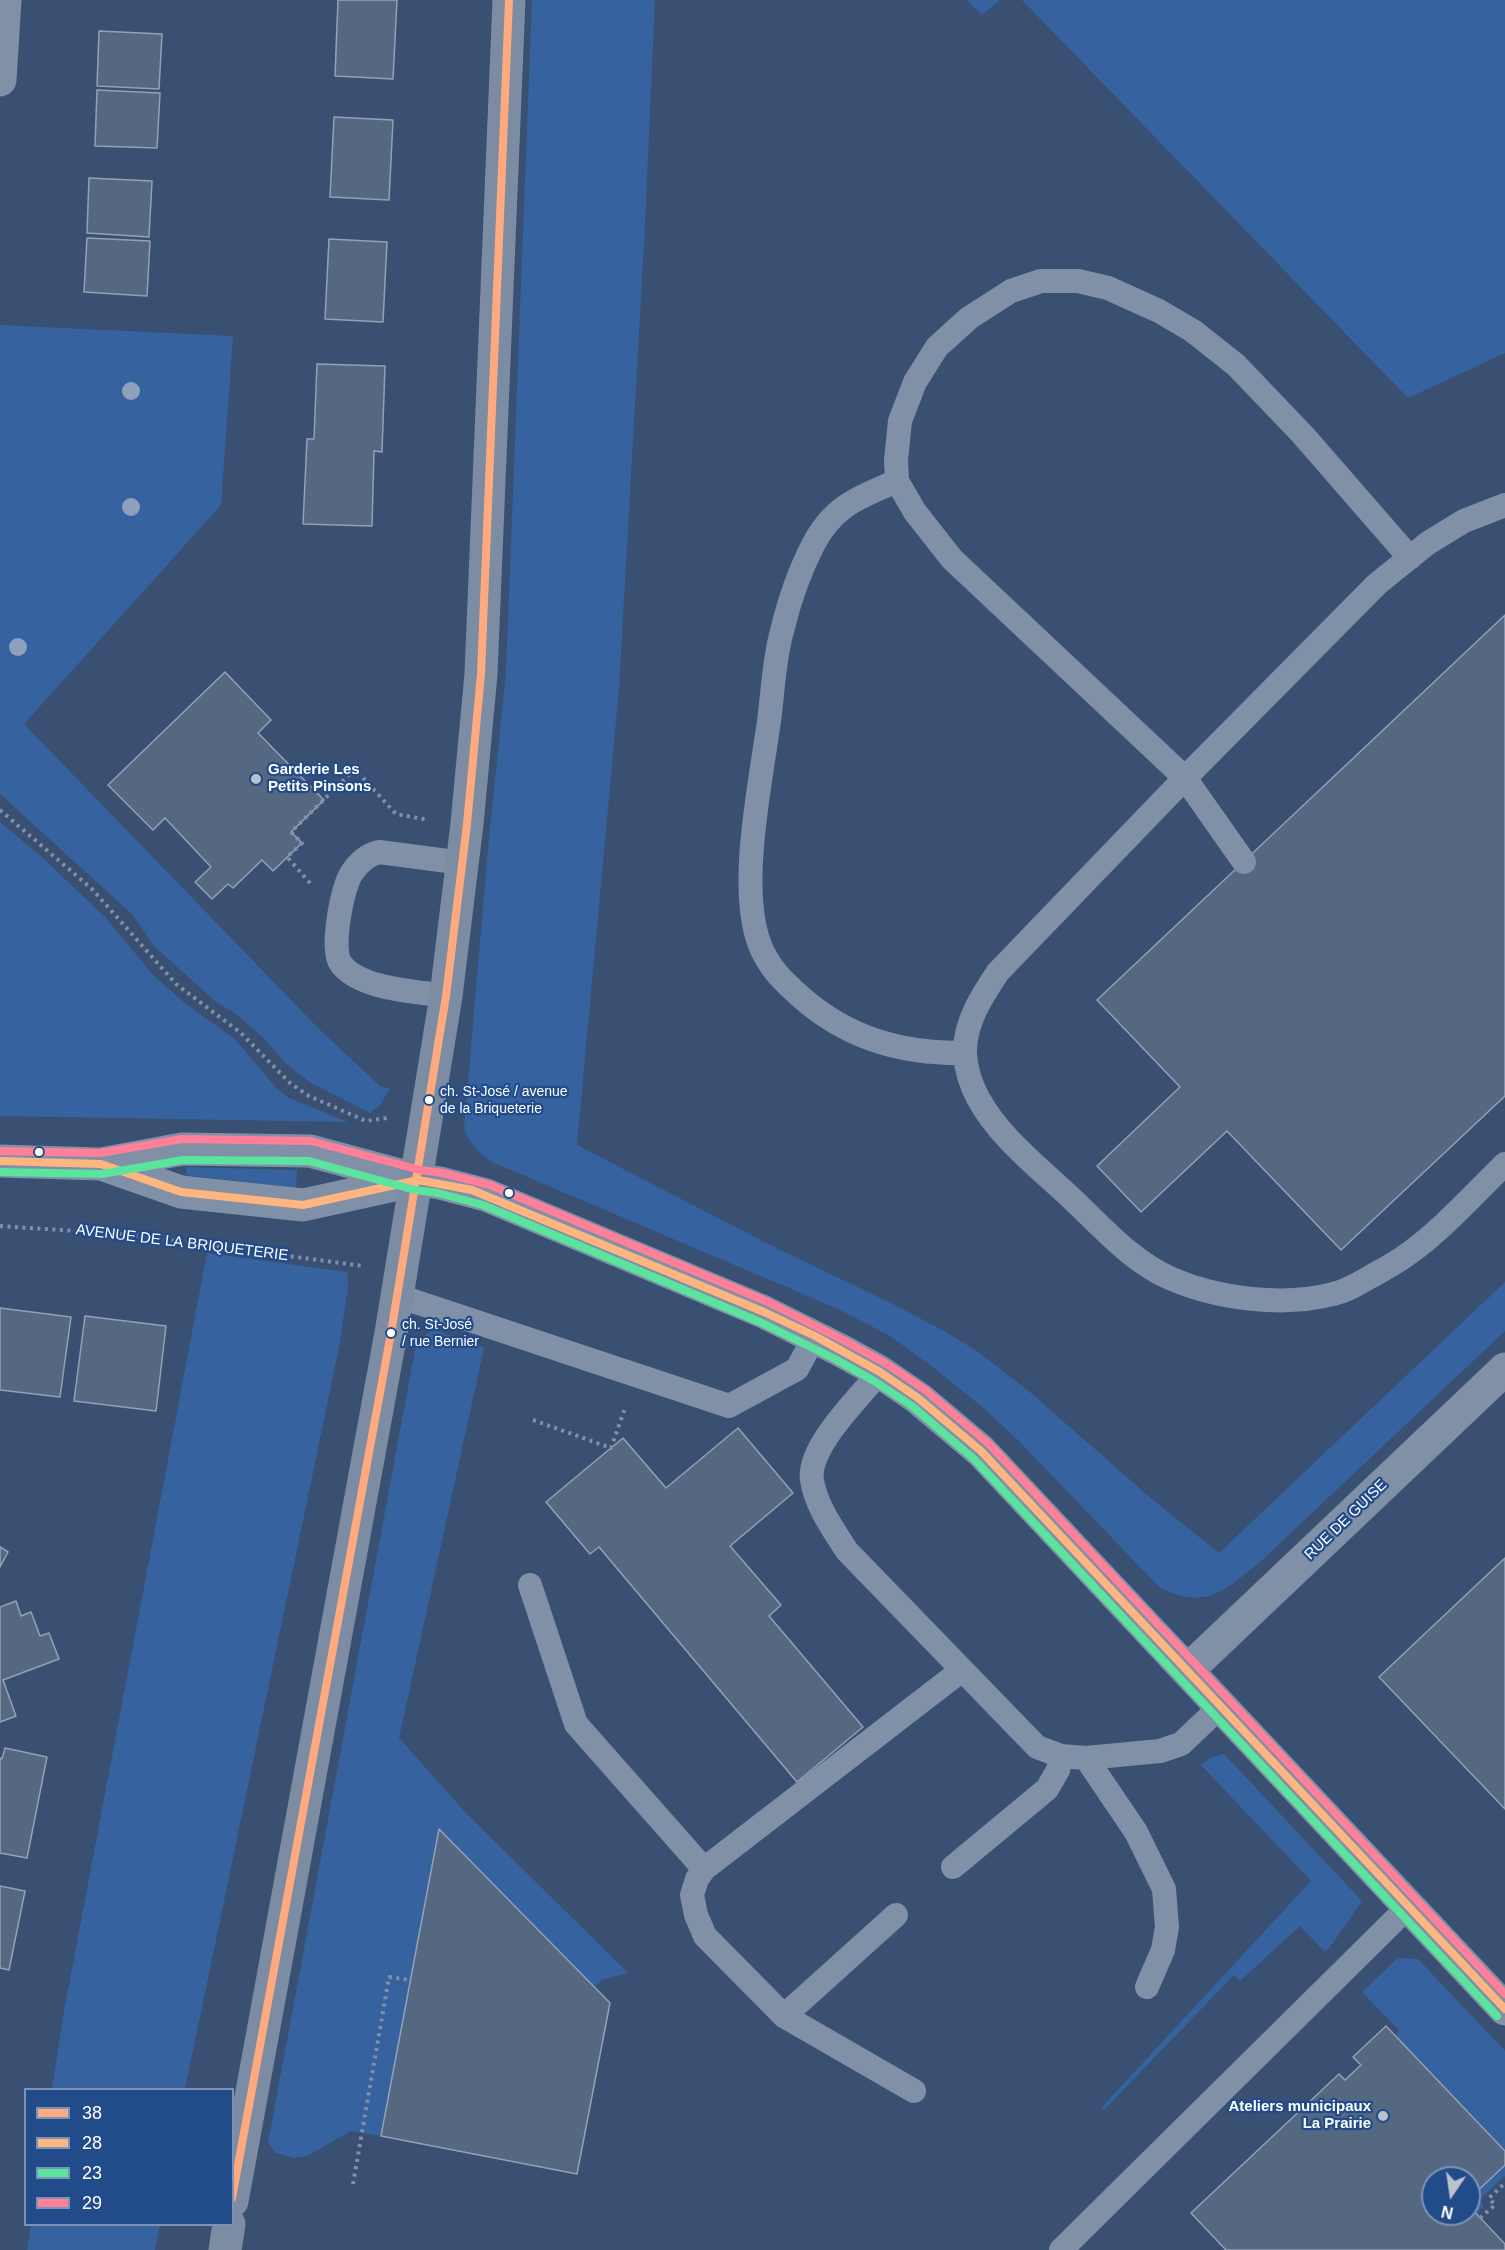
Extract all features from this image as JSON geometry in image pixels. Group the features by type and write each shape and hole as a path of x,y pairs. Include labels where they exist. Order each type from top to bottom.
{"street":[{"path":"0,80 5,0"},
{"path":"234,2190 398,1296 446,996 463,863 474,767 481,674 509,0"},
{"path":"0,1161 101,1164 182,1149 310,1151 418,1180 440,1183 486,1195 764,1312 815,1336 880,1372 918,1398 981,1451 1505,2009"},
{"path":"101,1164 181,1192 303,1205 418,1180"},
{"name":"RUE DE GUISE","path":"1188,1670 1505,1369"},
{"path":"225,2250 229,2226"}],"lane":[{"path":"1244,862 1185,777 952,559 915,512 897,481 896,460 900,421 915,382 937,347 969,318 1011,291 1041,281 1078,281 1108,288 1159,311 1193,331 1236,365 1303,435 1410,558"},
{"path":"897,481 855,498 836,513 813,544 798,581 781,633 751,859 752,916 761,948 777,976 809,1004 840,1026 878,1042 912,1050 965,1053"},
{"path":"1505,505 1464,521 1428,543 1377,584 1185,777 998,972 981,998 969,1024 965,1053 969,1076 978,1098 992,1119 1016,1146 1145,1264 1170,1279 1201,1290 1250,1299 1298,1299 1333,1294 1355,1286 1409,1254 1505,1164"},
{"path":"446,996 365,981 342,965 337,955 336,943 344,893 359,863 370,854 380,852 463,863"},
{"path":"398,1296 729,1406 797,1370 815,1336"},
{"path":"880,1372 820,1448 814,1461 812,1479 826,1519 847,1551 1037,1747 1060,1756 1086,1758 1160,1751 1181,1744 1221,1706"},
{"path":"530,1585 576,1724 704,1869"},
{"path":"914,2091 784,2016 705,1936 696,1915 692,1894 697,1879 704,1869 962,1670"},
{"path":"953,1867 1047,1789 1058,1770 1060,1756"},
{"path":"1086,1758 1136,1832 1164,1889 1167,1927 1163,1950 1147,1987"},
{"path":"1061,2250 1409,1906"},
{"path":"784,2016 896,1915"}],"path":[{"path":"287,857 302,843 291,832 356,770 396,814 429,820"},
{"path":"0,810 92,889 176,984 241,1033 290,1083 309,1096 366,1121 389,1118"},
{"name":"AVENUE DE LA BRIQUETERIE","path":"0,1226 123,1233 346,1262 364,1267"},
{"path":"533,1420 611,1448 637,1376"},
{"path":"353,2184 389,1977 410,1980"},
{"path":"1481,2217 1495,2205 1488,2198 1505,2182"}],"shaded area":[{"path":"532,0 655,0 644,245 619,688 577,1145 770,1245 893,1304 977,1351 1031,1393 1153,1500 1219,1553 1505,1282 1505,1331 1259,1563 1235,1582 1213,1594 1189,1597 1159,1587 1017,1439 981,1406 890,1336 836,1308 492,1162 475,1148 464,1129 506,672"},
{"path":"966,0 1000,0 982,15"},
{"path":"1022,0 1505,0 1505,353 1408,398"},
{"path":"0,325 233,336 221,505 24,724 320,1030 381,1087 390,1088 380,1105 370,1113 311,1083 285,1063 264,1038 236,1014 215,1001 154,946 133,915 0,794"},
{"path":"0,822 45,860 106,918 153,975 186,1004 235,1039 277,1089 289,1098 348,1122 0,1116"},
{"path":"187,1167 297,1170 296,1188 186,1175"},
{"path":"207,1253 347,1272 348,1287 339,1347 185,2088 52,2088 64,2011"},
{"path":"435,1330 484,1348 399,1738 466,1813 628,1973 601,1980 595,1988 439,1829 381,2136 351,2131 307,2156 294,2158 276,2153 268,2143 417,1339"},
{"path":"1224,1754 1362,1901 1325,1952 1300,1926 1240,1981 1234,1975 1104,2110 1101,2108 1311,1881 1201,1765 1212,1757"},
{"path":"1398,1958 1418,1959 1505,2051 1505,2151 1395,2036 1399,2030 1362,1992"},
{"path":"1505,2165 1505,2176 1481,2198 1481,2188"},
{"path":"31,2226 160,2226 155,2250 27,2250"}],"building":[{"path":"338,0 397,0 393,79 335,76"},
{"path":"99,31 162,34 159,89 97,86"},
{"path":"97,90 160,93 157,148 95,146"},
{"path":"334,117 393,120 389,200 330,197"},
{"path":"89,178 152,181 149,237 87,233"},
{"path":"87,238 150,241 147,296 84,292"},
{"path":"329,239 387,242 383,322 325,319"},
{"path":"317,364 385,366 382,452 374,451 372,526 303,524 307,439 314,439"},
{"path":"1505,615 1505,1096 1341,1250 1227,1131 1141,1212 1097,1166 1180,1087 1097,1000"},
{"path":"225,672 271,720 258,733 324,800 291,832 302,843 273,871 262,860 233,888 228,884 212,899 195,882 211,867 165,818 153,830 108,785"},
{"path":"0,1308 71,1317 60,1397 0,1390"},
{"path":"85,1316 166,1326 156,1411 74,1401"},
{"path":"738,1428 793,1493 730,1546 781,1605 769,1616 863,1727 797,1782 599,1547 590,1554 546,1502 623,1438 666,1488"},
{"path":"0,1547 8,1552 0,1567"},
{"path":"1505,1558 1505,1809 1379,1677"},
{"path":"16,1601 21,1616 31,1612 40,1636 49,1633 59,1659 3,1680 16,1716 0,1722 0,1607"},
{"path":"5,1748 47,1757 27,1858 0,1853 0,1758 2,1759"},
{"path":"439,1829 610,2003 577,2174 381,2136"},
{"path":"0,1886 25,1891 9,1970 0,1968"},
{"name":"Ateliers municipaux La Prairie","path":"1386,2026 1505,2151 1505,2165 1481,2188 1481,2166 1421,2166 1421,2226 1481,2226 1481,2219 1505,2244 1505,2250 1226,2250 1191,2213 1339,2074 1345,2080 1361,2065 1353,2057"}],"transit line":[{"name":"38","path":"234,2187 391,1333 446,996 467,824 481,674 509,0"},
{"name":"29","path":"0,1151 100,1153 182,1139 311,1141 420,1170 443,1173 490,1185 768,1302 885,1363 924,1389 989,1444 1505,1994"},
{"name":"23","path":"0,1172 102,1174 183,1160 309,1161 415,1190 438,1193 483,1205 760,1322 835,1359 912,1406 974,1459 1497,2016"},
{"name":"28","path":"0,1161 101,1164 181,1192 303,1205 418,1180 472,1190 764,1312 815,1336 880,1372 918,1398 981,1451 1505,2009"}],"place":[{"name":"Garderie Les Petits Pinsons","path":"256,779"},
{"name":"ch. St-José / avenue de la Briqueterie","path":"429,1100"},
{"name":"ch. St-José / rue Bernier","path":"391,1333"},
{"name":"Ateliers municipaux La Prairie","path":"1383,2116"}]}
